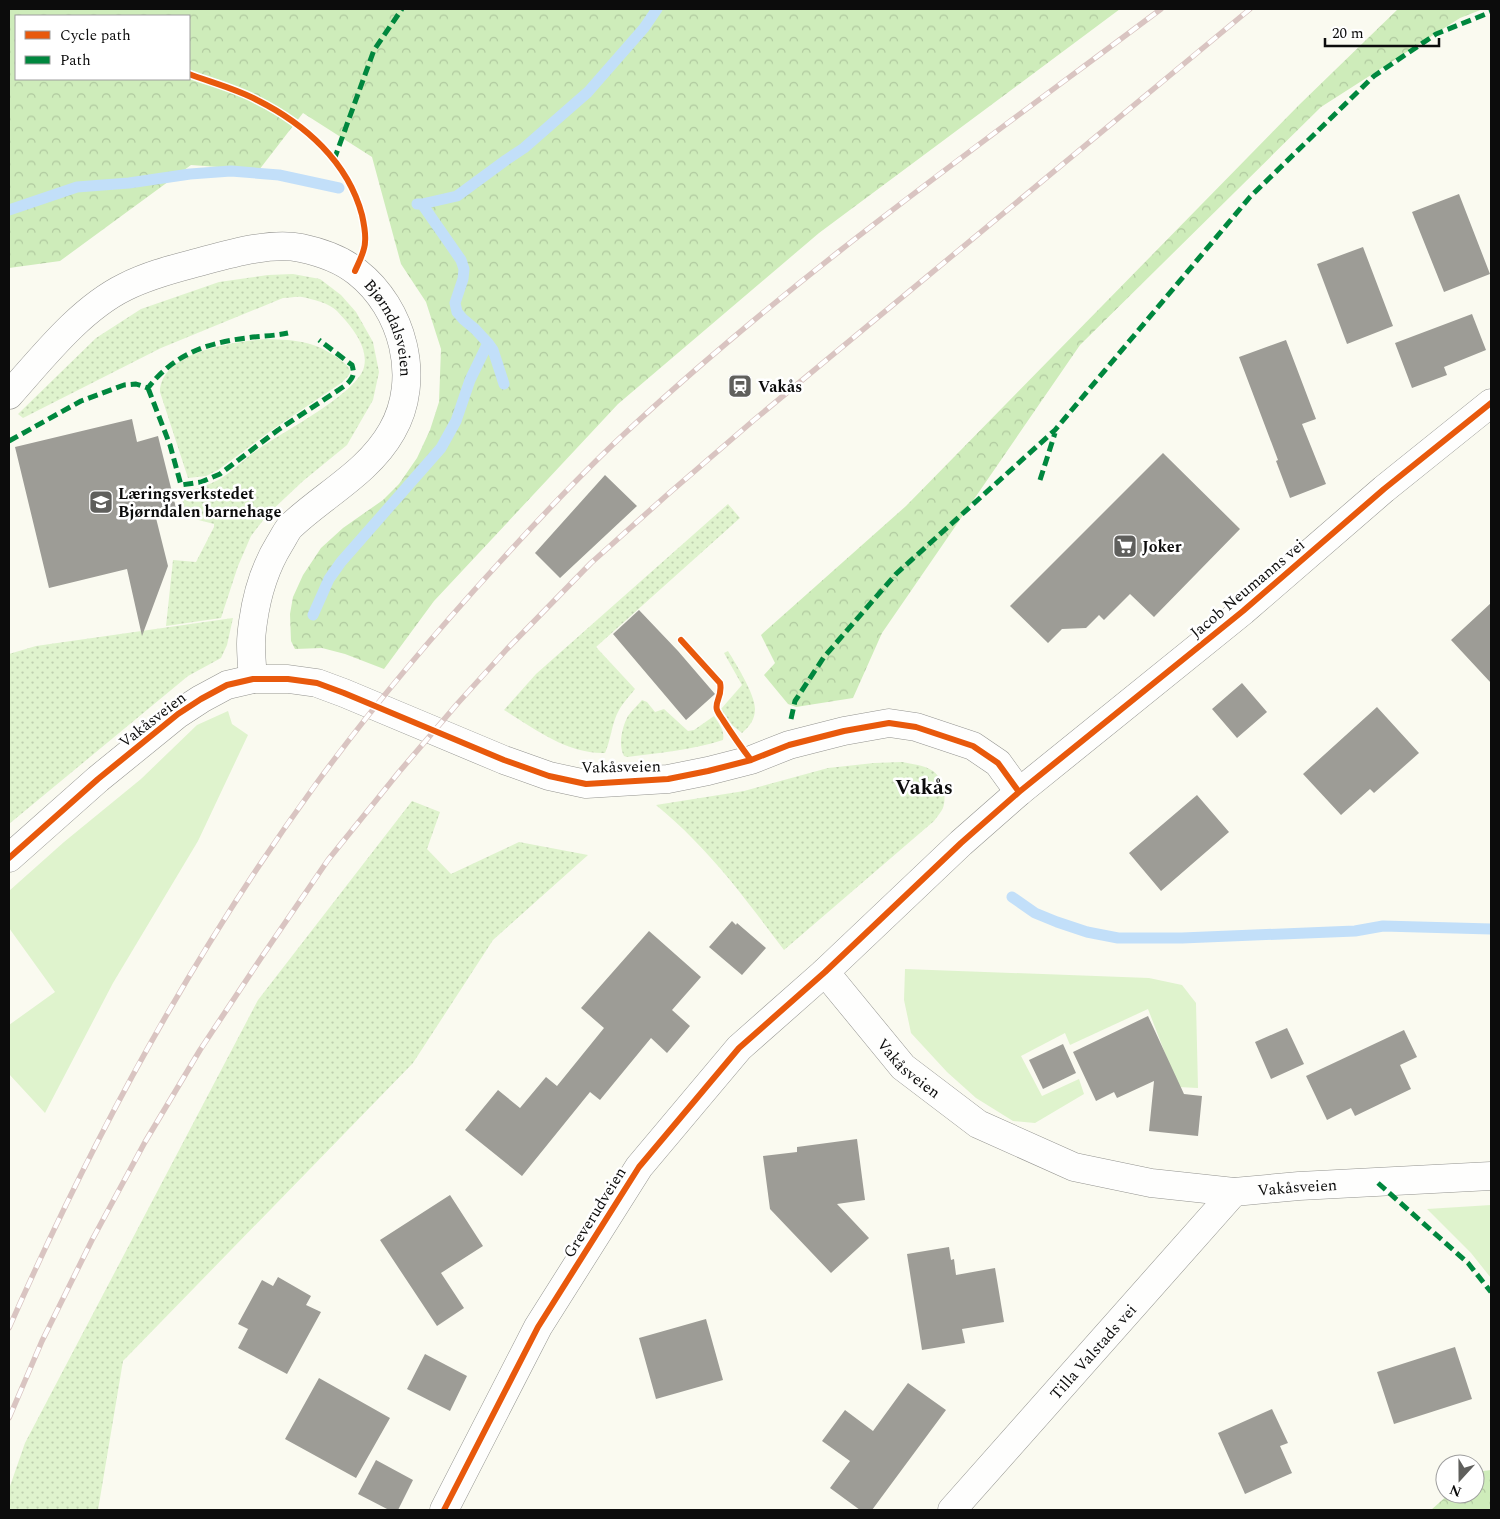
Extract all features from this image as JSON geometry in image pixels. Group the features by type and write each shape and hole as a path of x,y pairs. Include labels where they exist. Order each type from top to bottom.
{"street":[{"name":"Bjørndalsveien","path":"9,395 49,350 90,310 123,288 155,274 236,253 272,247 298,247 327,255 355,271 371,285 388,306 401,338 407,373 404,402 392,432 368,463 290,526 270,559 257,597 250,641 253,679"},
{"name":"Jacob Neumanns vei","path":"1019,792 1243,611 1384,490 1491,402"},
{"name":"Vakåsveien","path":"9,858 98,779 178,714 227,685 253,679 288,678 317,683 504,760 549,776 586,784 676,778 751,760 790,745 844,731 889,723 916,727 972,746 998,763 1019,792"},
{"path":"825,972 961,843 1019,792"},
{"name":"Vakåsveien","path":"825,972 903,1067 978,1124 1074,1167 1151,1183 1234,1192 1299,1186 1491,1176"},
{"name":"Greverudveien","path":"444,1510 538,1327 639,1167 739,1048 825,972"},
{"name":"Tilla Valstads vei","path":"952,1510 1234,1192"}],"green space":[{"path":"9,9 1120,9 819,233 618,404 434,601 384,669 345,654 322,648 295,649 291,641 290,614 293,597 303,575 321,548 343,528 383,500 399,484 417,458 430,430 439,402 441,349 426,302 401,264 372,157 303,113 259,170 191,165 60,261 9,268"},
{"path":"1398,9 1483,9 1460,18 1321,107 1080,345 882,633 853,698 796,707 788,704 764,675 775,663 761,635 906,506 1300,104"},
{"path":"293,274 320,279 341,295 356,312 373,342 379,372 373,400 347,445 303,481 268,514 251,536 238,566 221,618 166,626 173,560 196,562 214,527 214,524 179,515 184,498 192,490 223,477 260,448 335,400 359,377 364,367 364,351 353,329 334,308 325,304 302,297 283,298 161,348 23,418 18,414 96,338 141,309 219,282 268,275"},
{"path":"266,339 297,341 315,346 343,362 350,372 341,383 269,432 218,470 206,476 188,478 160,392 164,378 173,367 186,358 202,351 219,346"},
{"path":"728,504 740,518 596,647 635,689 617,715 605,753 591,752 565,745 504,710 536,674"},
{"path":"233,618 227,645 221,658 188,676 9,824 9,654 36,646"},
{"path":"728,651 752,695 754,703 755,713 753,719 742,733 732,725 721,709 742,685 724,653"},
{"path":"642,700 647,702 655,712 664,709 688,731 694,730 714,716 720,725 723,740 675,751 624,756 621,741 624,725 628,716"},
{"path":"228,711 232,724 248,735 198,841 113,983 45,1113 9,1074 9,1025 55,992 9,928 9,891 64,842 141,779 197,725"},
{"path":"902,762 926,767 936,774 942,783 944,793 943,808 934,821 784,950 717,865 684,830 656,805 744,791 828,768"},
{"path":"412,801 440,812 427,849 451,874 519,842 588,855 493,940 413,1063 123,1361 98,1510 9,1510 9,1489 25,1443 258,1000"},
{"path":"905,969 1149,978 1182,985 1196,1003 1198,1088 1178,1087 1148,1009 1070,1045 1065,1033 1021,1056 1042,1096 1079,1079 1084,1094 1035,1123 1013,1121 976,1098 947,1072 911,1033 904,1000"},
{"path":"1491,1205 1491,1278 1471,1253 1427,1209"},
{"path":"1491,1470 1491,1510 1431,1510 1438,1504 1485,1504 1485,1471"}],"building":[{"path":"1459,194 1490,274 1444,292 1412,212"},
{"path":"1363,247 1393,326 1347,344 1317,264"},
{"path":"1472,314 1486,350 1444,367 1447,375 1412,388 1395,343"},
{"path":"1286,340 1316,419 1302,424 1326,484 1290,498 1276,461 1278,460 1239,357"},
{"path":"132,419 137,442 158,436 176,508 155,514 168,566 142,636 127,569 49,588 15,447"},
{"path":"1163,453 1240,529 1154,617 1130,594 1104,620 1099,615 1086,628 1062,629 1048,643 1010,606"},
{"path":"605,475 637,506 560,578 535,553"},
{"path":"1491,603 1491,683 1451,640"},
{"path":"639,610 715,694 686,720 613,634"},
{"path":"1242,683 1267,712 1237,738 1212,709"},
{"path":"1377,707 1419,753 1374,793 1370,789 1341,815 1303,774"},
{"path":"1197,795 1229,832 1161,891 1129,853"},
{"path":"732,921 736,925 737,923 766,948 742,975 709,947"},
{"path":"649,931 701,977 672,1010 690,1026 667,1053 651,1038 600,1100 590,1092 522,1176 465,1130 498,1090 520,1108 546,1077 557,1086 604,1028 581,1008"},
{"path":"1148,1016 1184,1094 1202,1096 1198,1136 1149,1131 1154,1081 1117,1098 1114,1092 1096,1101 1073,1052"},
{"path":"1287,1028 1304,1064 1271,1079 1255,1042"},
{"path":"1404,1030 1417,1057 1400,1065 1411,1089 1355,1116 1351,1108 1327,1120 1306,1076"},
{"path":"1063,1044 1076,1073 1043,1089 1029,1060"},
{"path":"857,1139 865,1200 837,1204 869,1238 831,1273 770,1209 763,1156 797,1152 797,1147"},
{"path":"450,1195 483,1246 441,1273 464,1308 437,1326 380,1240"},
{"path":"949,1247 951,1260 954,1259 956,1275 995,1268 1004,1322 962,1329 965,1343 922,1350 907,1254"},
{"path":"278,1277 311,1296 306,1305 321,1312 287,1374 238,1348 248,1329 238,1324 262,1280 273,1286"},
{"path":"706,1319 723,1380 656,1399 639,1338"},
{"path":"1455,1347 1472,1399 1394,1424 1377,1372"},
{"path":"425,1354 467,1376 450,1411 407,1389"},
{"path":"319,1378 390,1418 356,1478 285,1439"},
{"path":"908,1383 946,1410 872,1510 860,1510 830,1488 850,1461 822,1441 845,1410 873,1431"},
{"path":"1272,1409 1288,1443 1280,1446 1292,1473 1245,1494 1218,1433"},
{"path":"376,1460 413,1480 398,1510 389,1510 358,1494"}],"waterway":[{"path":"417,204 457,196 524,148 588,92 644,28 657,9"},
{"path":"9,210 77,187 231,171 279,175 339,188"},
{"path":"313,615 329,579 341,562 441,448 456,421 470,380 488,343 457,312 455,303 463,279 464,269 461,260 422,204"},
{"path":"488,343 493,350 504,384"},
{"path":"1012,897 1035,913 1057,922 1087,932 1118,938 1182,938 1355,931 1383,926 1491,929"}],"railway":[{"path":"9,1328 75,1186 111,1116 187,980 228,913 271,848 337,755 450,617 574,482 686,378 751,322 954,163 1161,9"},
{"path":"9,1418 42,1341 92,1240 145,1142 200,1050 328,860 458,703 507,649 591,563 667,495 754,420 1250,9"}],"marked path":[{"path":"334,160 374,50 402,9"},
{"path":"791,719 795,701 824,657 896,574 1055,430 1250,197 1374,76 1436,34 1491,12"},
{"path":"9,441 81,401 124,385 136,384 148,388 168,367 191,352 231,340 288,333"},
{"path":"148,388 170,445 181,485 201,482 220,474 278,430 346,385 353,376 352,365 319,340"},
{"path":"1040,480 1055,433"},
{"path":"1378,1183 1468,1263 1491,1292"}],"cycle path":[{"path":"190,74 241,92 275,110 308,133 335,162 355,196 364,225 365,245 355,271"},
{"path":"444,1510 538,1327 639,1167 739,1048 825,972 961,843 1019,792 1243,611 1384,489 1491,403"},
{"path":"681,640 720,683 721,688 716,707 717,711 751,760"},
{"path":"9,858 98,779 178,714 227,685 253,679 288,679 317,683 504,760 549,776 586,784 668,779 708,771 751,760 789,745 844,731 889,723 916,727 973,746 998,763 1019,792"}],"place":[{"name":"Vakås","path":"740,386"},
{"name":"Læringsverkstedet Bjørndalen barnehage","path":"101,502"},
{"name":"Joker","path":"1125,546"}],"district":[{"name":"Vakås","path":"924,787"}]}
